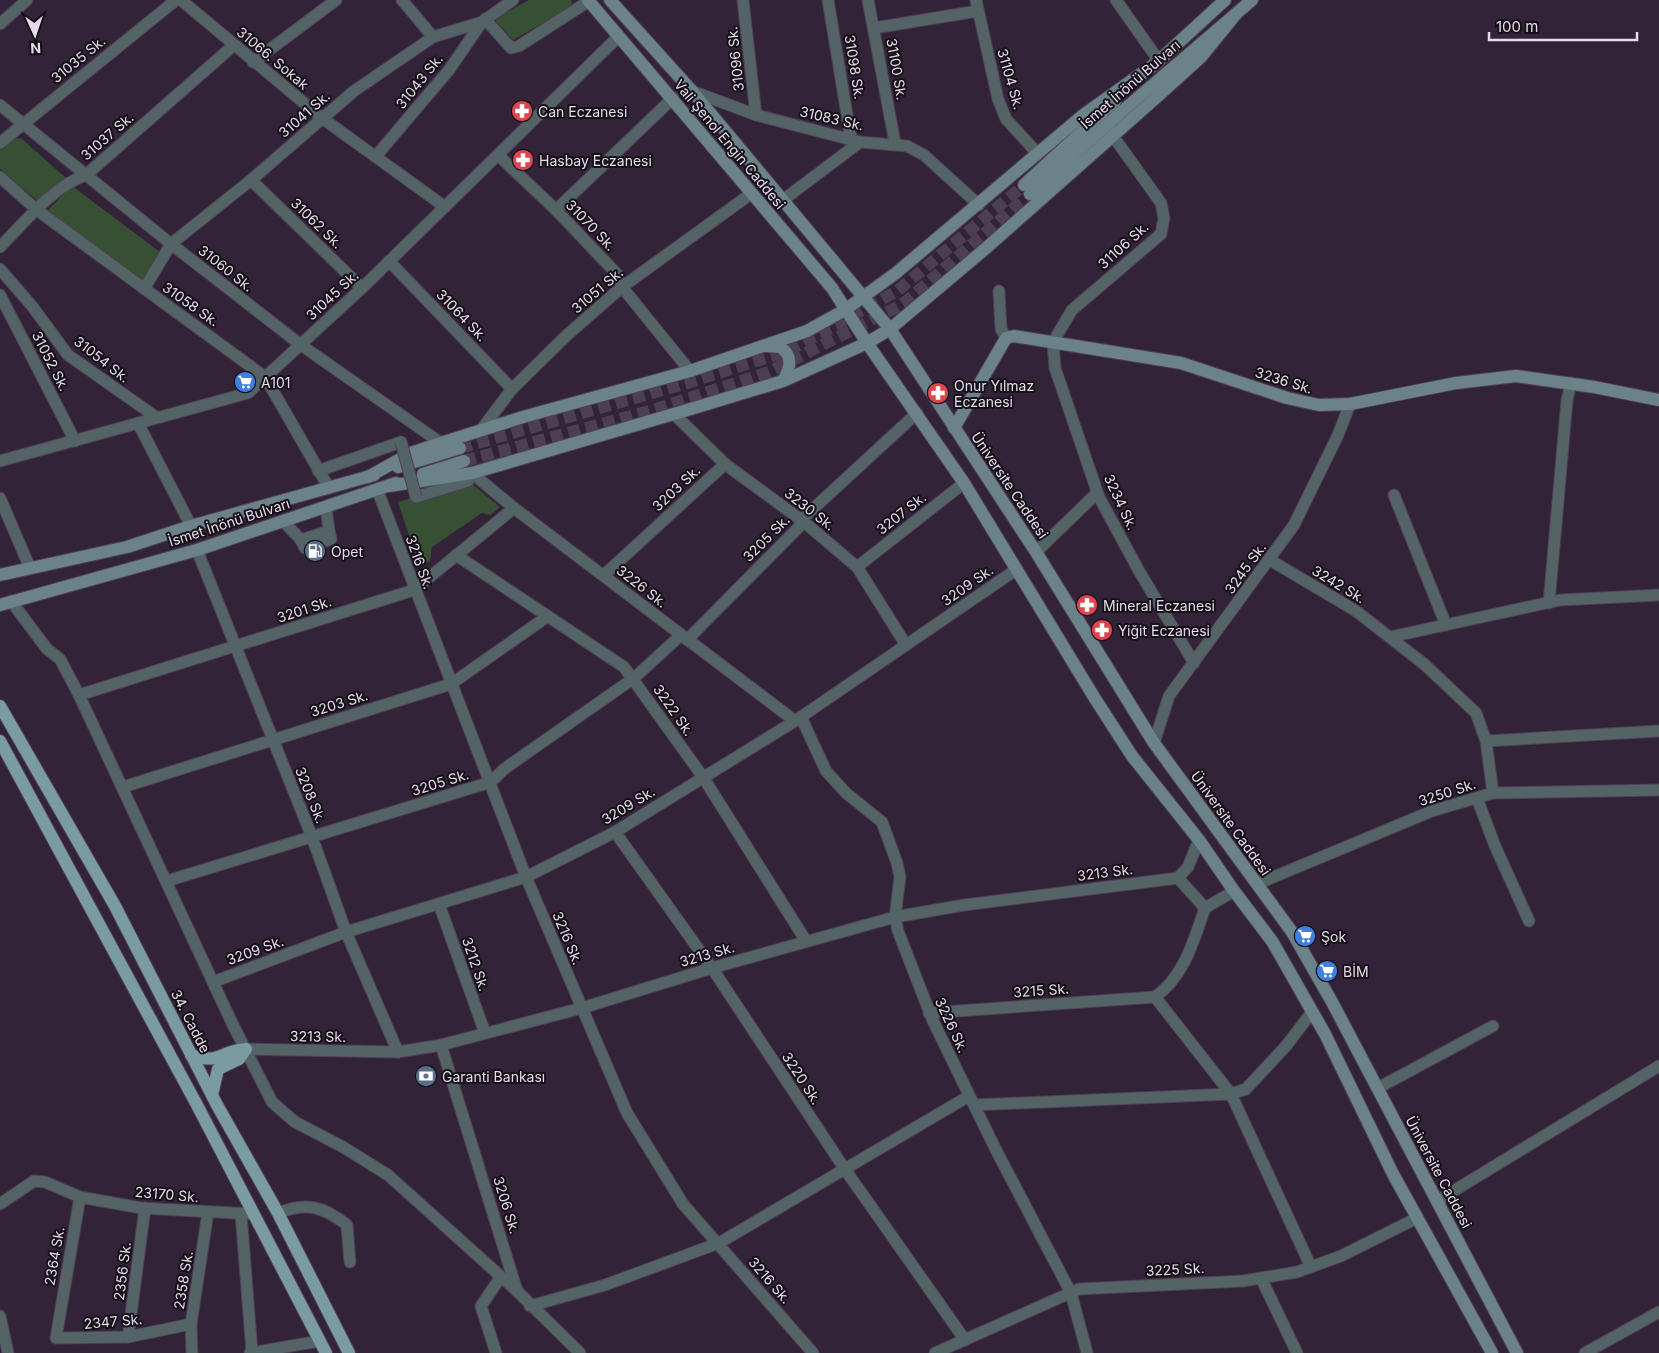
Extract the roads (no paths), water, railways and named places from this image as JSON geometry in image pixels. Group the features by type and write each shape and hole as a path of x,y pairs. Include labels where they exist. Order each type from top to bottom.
{"main road":[{"name":"Vali Şenol Engin Caddesi","path":"610,0 692,91 890,329"},
{"name":"İsmet İnönü Bulvarı","path":"1225,0 1027,189 1252,0"},
{"name":"Vali Şenol Engin Caddesi","path":"588,1 673,98 832,288 867,343"},
{"path":"383,488 470,477 783,381 867,343 890,329 1113,136 1201,57 1236,14"},
{"path":"368,477 411,453 441,443 690,371 807,331 845,310 896,273 979,205 1082,116 1159,61"},
{"name":"Üniversite Caddesi","path":"890,329 1036,552 1154,743 1292,932 1378,1088 1517,1353"},
{"name":"3236 Sk.","path":"1006,338 1014,336 1181,363 1287,398 1318,406 1350,404 1405,391 1489,378 1516,376 1571,383 1659,400"},
{"path":"954,428 1006,338"},
{"path":"867,343 964,483 1132,756 1199,840 1234,892 1272,941 1312,1012 1417,1218 1492,1353"},
{"path":"766,346 780,347 789,357 790,366 783,381"},
{"name":"İsmet İnönü Bulvarı","path":"0,575 127,547 190,526 368,477 460,448"},
{"name":"İsmet İnönü Bulvarı","path":"6,603 197,550 464,461"},
{"name":"34. Cadde","path":"0,706 115,906 212,1095 278,1213 349,1353"},
{"path":"0,741 183,1079 247,1214 326,1353"},
{"path":"191,1054 216,1064 239,1059 246,1049"},
{"path":"212,1095 216,1064"}],"street":[{"path":"0,24 27,0"},
{"name":"31035 Sk.","path":"0,143 176,0"},
{"name":"31066. Sokak","path":"181,0 322,118 445,207"},
{"path":"253,62 336,0"},
{"path":"402,0 434,37"},
{"name":"31041 Sk.","path":"144,290 171,244 251,180 354,91 434,37 484,20 513,0"},
{"name":"31096 Sk.","path":"743,0 756,115"},
{"name":"31098 Sk.","path":"828,0 856,140"},
{"name":"31100 Sk.","path":"868,0 895,143"},
{"path":"1116,0 1159,61"},
{"path":"484,20 511,48 519,46 588,1"},
{"path":"874,28 977,6"},
{"name":"31104 Sk.","path":"977,6 998,99 1006,120 1038,154"},
{"name":"31043 Sk.","path":"376,156 449,70 484,20"},
{"name":"31045 Sk.","path":"0,461 248,393 362,288 619,36"},
{"name":"31037 Sk.","path":"0,247 37,210 72,180 86,175 234,45"},
{"name":"31083 Sk.","path":"692,91 756,115 856,140 895,143 907,146 924,156 979,205"},
{"path":"556,210 673,98"},
{"name":"31060 Sk.","path":"0,106 171,244 301,344 441,443"},
{"name":"31106 Sk.","path":"1053,342 1072,310 1161,234 1164,218 1161,203 1113,136"},
{"path":"783,200 856,140"},
{"name":"31070 Sk.","path":"498,155 556,210 617,274 622,287 690,371"},
{"name":"31058 Sk.","path":"0,177 37,210 265,377 328,488"},
{"name":"31062 Sk.","path":"251,180 362,288"},
{"name":"31051 Sk.","path":"481,430 512,389 567,335 622,287 752,193"},
{"name":"31064 Sk.","path":"389,261 512,389"},
{"name":"31054 Sk.","path":"0,269 32,306 68,355 156,417"},
{"path":"999,291 1001,329 1006,338"},
{"name":"31052 Sk.","path":"0,295 75,441"},
{"name":"3234 Sk.","path":"1053,342 1055,368 1097,493 1139,571 1194,662"},
{"path":"1549,603 1567,400 1571,383"},
{"name":"3245 Sk.","path":"1154,743 1169,696 1294,525 1338,435 1350,404"},
{"name":"3205 Sk.","path":"167,881 491,782 504,769 634,678 684,638 802,521 917,413"},
{"name":"3230 Sk.","path":"674,414 725,464 802,521 857,567 906,645"},
{"path":"138,423 190,526"},
{"path":"318,471 401,442 416,497 470,477"},
{"name":"3203 Sk.","path":"604,575 725,464"},
{"name":"3226 Sk.","path":"470,477 604,575 684,638 798,719 826,771 846,793 882,822 897,862 900,877 895,917 898,931 929,1013 1071,1293 1087,1353"},
{"name":"3207 Sk.","path":"857,567 964,483"},
{"name":"3216 Sk.","path":"383,488 414,590 491,782 526,877 628,1114 683,1204 813,1353"},
{"path":"1036,552 1097,493"},
{"path":"1394,495 1446,625"},
{"path":"0,498 30,568"},
{"path":"283,521 301,540 330,531 326,506"},
{"name":"3201 Sk.","path":"79,695 414,590 514,508"},
{"name":"3208 Sk.","path":"197,550 312,837 346,932 398,1052"},
{"name":"3222 Sk.","path":"456,555 624,667 634,678 703,777 806,942"},
{"name":"3242 Sk.","path":"1270,560 1356,611 1424,664 1476,713 1486,740 1493,793"},
{"name":"3209 Sk.","path":"213,982 346,932 526,877 615,832 798,719 1017,569"},
{"path":"1390,637 1549,603 1659,595"},
{"path":"6,603 47,649 60,659 123,786 213,982 272,1102 295,1122 343,1147 388,1174 500,1278 517,1291"},
{"name":"3203 Sk.","path":"123,786 451,684 548,616"},
{"path":"1486,740 1659,731"},
{"name":"3250 Sk.","path":"1257,884 1432,811 1493,793 1659,790"},
{"path":"1477,798 1495,846 1529,921"},
{"name":"3220 Sk.","path":"615,832 712,968 844,1168 965,1340"},
{"path":"1199,840 1188,867 1178,878 1205,908"},
{"name":"3213 Sk.","path":"246,1049 398,1052 441,1045 582,1008 712,968 895,917 964,905 1178,878"},
{"path":"1234,892 1205,908 1189,953 1168,988 1154,997 1231,1094 1311,1267"},
{"name":"3212 Sk.","path":"439,904 485,1033"},
{"name":"3215 Sk.","path":"929,1013 1154,997"},
{"path":"530,1306 604,1285 719,1244 844,1168 972,1100 1231,1094 1246,1089 1286,1046 1312,1012"},
{"path":"1378,1088 1493,1026"},
{"name":"3206 Sk.","path":"441,1045 517,1291 530,1306 580,1353"},
{"path":"1437,1201 1659,1066"},
{"name":"23170 Sk.","path":"0,1204 34,1181 45,1182 80,1197 145,1208 247,1214"},
{"name":"2364 Sk.","path":"58,1319 80,1197"},
{"path":"278,1213 297,1206 319,1208 335,1215 347,1225 350,1262"},
{"name":"2356 Sk.","path":"128,1337 145,1208"},
{"name":"2358 Sk.","path":"192,1353 191,1324 208,1212"},
{"path":"247,1214 251,1353 320,1341"},
{"name":"3225 Sk.","path":"935,1353 1079,1289 1242,1281 1261,1278 1311,1267 1342,1256 1417,1218"},
{"path":"496,1353 481,1306 500,1278"},
{"path":"1261,1278 1297,1353"},
{"path":"1585,1353 1659,1312"},
{"path":"0,1316 8,1353"},
{"name":"2347 Sk.","path":"58,1319 56,1338 128,1337 191,1324"}],"tunnel":[{"path":"460,448 687,383 788,351 897,291 1024,185"},
{"path":"464,461 653,410 769,372 903,304 1030,194"}],"place":[{"name":"Can Eczanesi","path":"522,111"},
{"name":"Hasbay Eczanesi","path":"523,160"},
{"name":"A101","path":"245,382"},
{"name":"Onur Yılmaz Eczanesi","path":"938,393"},
{"name":"Opet","path":"315,551"},
{"name":"Mineral Eczanesi","path":"1087,605"},
{"name":"Yiğit Eczanesi","path":"1102,630"},
{"name":"Şok","path":"1305,936"},
{"name":"BİM","path":"1327,971"},
{"name":"Garanti Bankası","path":"426,1076"}]}
